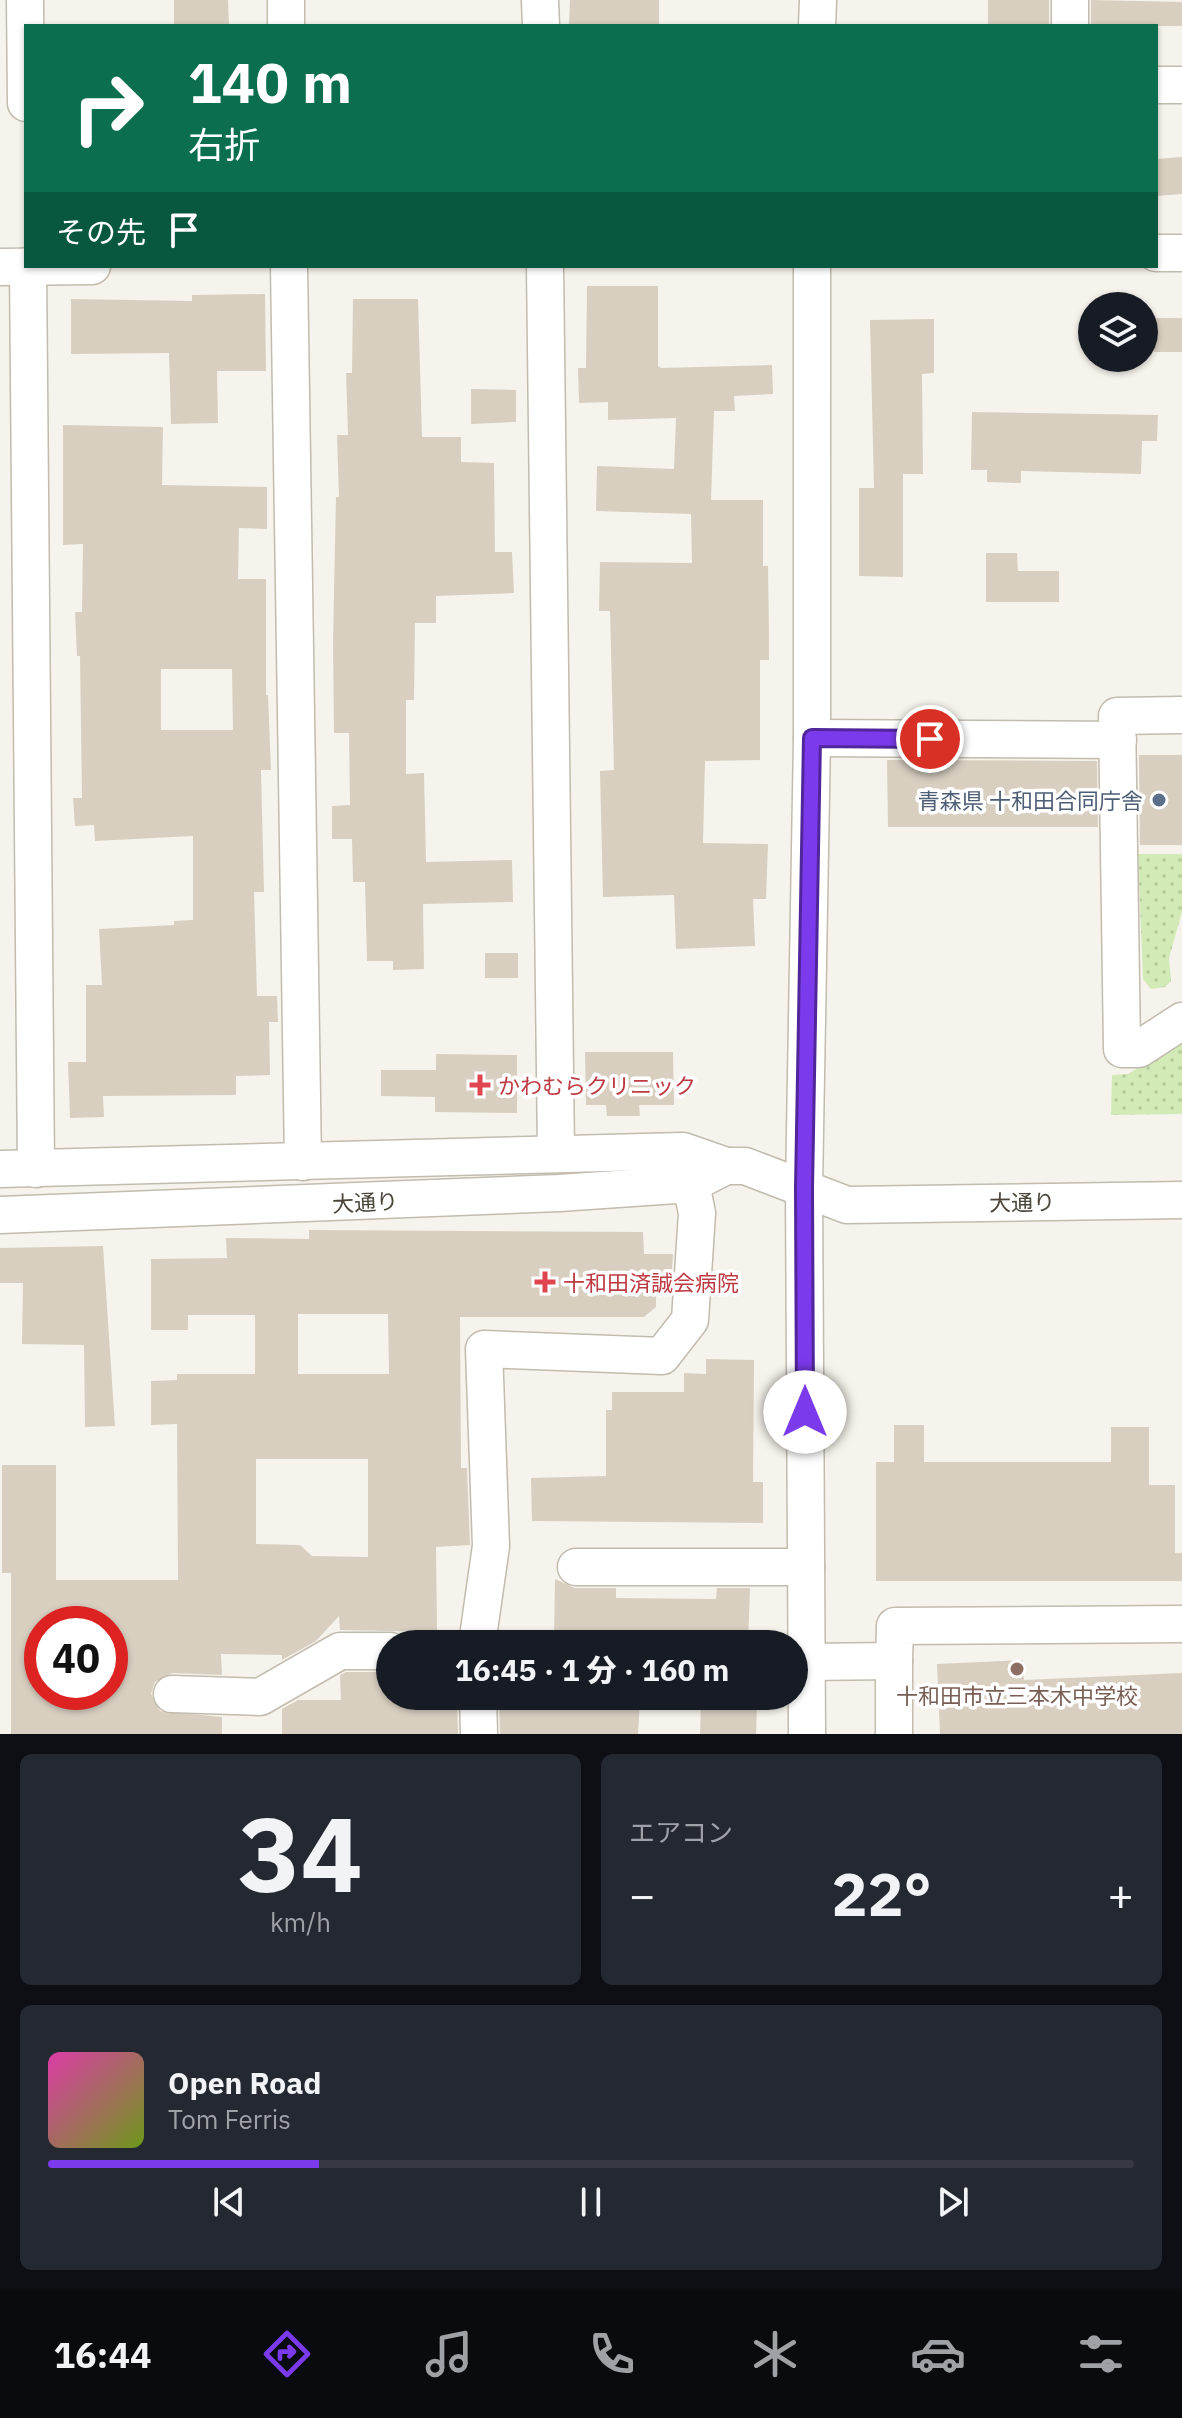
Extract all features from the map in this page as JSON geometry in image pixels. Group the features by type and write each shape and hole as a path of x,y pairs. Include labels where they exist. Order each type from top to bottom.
{"street":[{"path":"25,0 25,24"},
{"path":"286,0 286,24"},
{"path":"540,0 541,24"},
{"path":"817,24 818,0"},
{"path":"1070,0 1070,24"},
{"path":"1158,85 1182,85"},
{"path":"1158,253 1182,253"},
{"path":"0,267 24,266"},
{"path":"28,268 36,1169"},
{"path":"289,268 303,1162"},
{"path":"545,268 556,1153"},
{"path":"806,1630 804,1188 812,738 812,268"},
{"path":"1182,715 1117,716 1122,1049 1139,1049 1182,1021"},
{"path":"812,738 1118,740"},
{"name":"大通り","path":"0,1169 683,1151 726,1166 745,1166 847,1205 1182,1200"},
{"name":"大通り","path":"0,1215 322,1204 691,1184 726,1166"},
{"path":"479,1630 491,1546 484,1349 662,1356 690,1320 697,1213 691,1184"},
{"path":"576,1567 806,1567"},
{"path":"894,1734 895,1626 1182,1624"},
{"path":"172,1694 260,1697 340,1651 376,1651"},
{"path":"808,1662 894,1661"},
{"path":"478,1710 479,1734"},
{"path":"807,1710 807,1734"}],"green space":[{"path":"1138,854 1182,854 1182,912 1169,958 1171,981 1165,987 1151,989 1143,979"},
{"path":"1182,1041 1182,1114 1111,1115 1112,1075 1128,1074"}],"building":[{"path":"174,0 228,0 229,24 174,24"},
{"path":"570,0 659,0 659,24 569,24"},
{"path":"988,0 1049,0 1049,24 988,24"},
{"path":"1091,0 1182,2 1182,26 1091,24"},
{"path":"1182,157 1182,194 1158,196 1158,159"},
{"path":"587,286 658,286 658,366 661,368 772,365 773,394 734,396 735,411 714,411 711,500 763,500 763,566 768,566 769,660 760,660 760,760 705,761 703,843 768,844 766,899 753,899 755,946 676,949 674,895 603,897 600,771 614,770 610,611 599,611 600,562 692,563 691,514 596,511 597,466 674,469 676,418 608,420 608,402 579,403 578,368 586,368"},
{"path":"265,294 266,371 217,371 218,423 171,424 169,353 71,354 71,299 192,301 192,295"},
{"path":"353,299 418,299 422,437 461,437 461,462 494,463 495,552 512,552 514,593 436,596 436,623 415,623 414,700 406,700 406,774 424,773 426,862 512,860 513,902 423,904 424,969 393,970 393,961 367,961 365,882 353,882 352,839 332,839 332,806 350,805 349,733 334,733 333,642 336,497 339,497 337,435 348,435 346,373 352,373"},
{"path":"1158,318 1182,318 1182,352 1158,352"},
{"path":"934,319 934,373 922,374 923,474 903,474 903,577 859,576 859,488 874,488 870,320"},
{"path":"471,389 516,390 516,422 471,424"},
{"path":"972,412 1158,415 1157,441 1142,441 1141,474 1021,471 1021,483 987,482 987,470 971,470"},
{"path":"63,425 163,427 162,485 267,487 267,529 239,528 238,579 266,579 266,695 271,770 261,770 264,892 254,892 257,996 277,996 278,1022 269,1022 270,1075 236,1076 236,1095 103,1096 104,1117 70,1118 68,1062 86,1062 86,985 102,985 99,929 174,925 174,921 193,920 193,836 95,841 94,825 75,826 73,798 82,798 80,656 77,656 75,612 82,612 83,544 63,545","holes":["161,669 232,669 233,730 161,730"]},
{"path":"986,553 1017,553 1018,571 1059,571 1059,602 986,602"},
{"name":"青森県 十和田合同庁舎","path":"1139,755 1182,755 1182,845 1140,845"},
{"path":"887,760 1097,761 1098,827 888,827"},
{"path":"485,953 518,953 518,978 485,978"},
{"path":"585,1052 673,1052 674,1105 639,1105 640,1116 607,1116 606,1105 586,1105"},
{"path":"436,1054 517,1055 517,1113 435,1112 435,1097 381,1096 381,1070 436,1070"},
{"path":"309,1230 643,1232 644,1254 673,1254 671,1283 656,1283 656,1307 644,1317 460,1317 461,1468 467,1468 470,1545 436,1547 437,1630 340,1630 339,1616 316,1641 282,1660 282,1655 221,1654 222,1675 172,1673 155,1682 151,1694 160,1711 222,1717 222,1734 11,1734 11,1573 2,1573 2,1465 56,1465 56,1580 178,1580 177,1424 151,1425 151,1381 177,1380 177,1374 255,1374 255,1315 188,1315 188,1330 151,1330 151,1259 227,1258 226,1238 309,1239","holes":["298,1314 388,1314 389,1374 298,1374","256,1459 368,1459 368,1557 312,1556 300,1545 256,1544"]},
{"path":"103,1246 115,1426 85,1427 84,1345 22,1344 23,1283 0,1283 0,1248"},
{"path":"706,1359 754,1360 753,1482 763,1482 763,1523 532,1521 531,1478 606,1476 606,1410 612,1410 612,1392 684,1392 684,1373 706,1374"},
{"path":"894,1425 924,1425 924,1462 1111,1462 1111,1427 1149,1427 1149,1485 1175,1485 1175,1553 1182,1553 1182,1581 876,1581 876,1462 894,1462"},
{"path":"555,1579 575,1588 616,1588 616,1598 716,1599 717,1588 750,1588 748,1630 554,1630"},
{"path":"1023,1660 1024,1680 1182,1673 1182,1734 940,1734 937,1664"},
{"path":"346,1672 376,1672 376,1710 457,1710 458,1734 282,1734 282,1709 298,1700 341,1700 340,1675"},
{"path":"499,1710 640,1710 638,1734 500,1734"},
{"path":"701,1710 757,1710 756,1734 700,1734"}],"place":[{"name":"青森県 十和田合同庁舎","path":"1159,800"},
{"name":"かわむらクリニック","path":"480,1085"},
{"name":"十和田済誠会病院","path":"545,1282"},
{"name":"十和田市立三本木中学校","path":"1017,1669"}],"route":[{"path":"805,1412 804,1188 812,738 930,739"}]}
